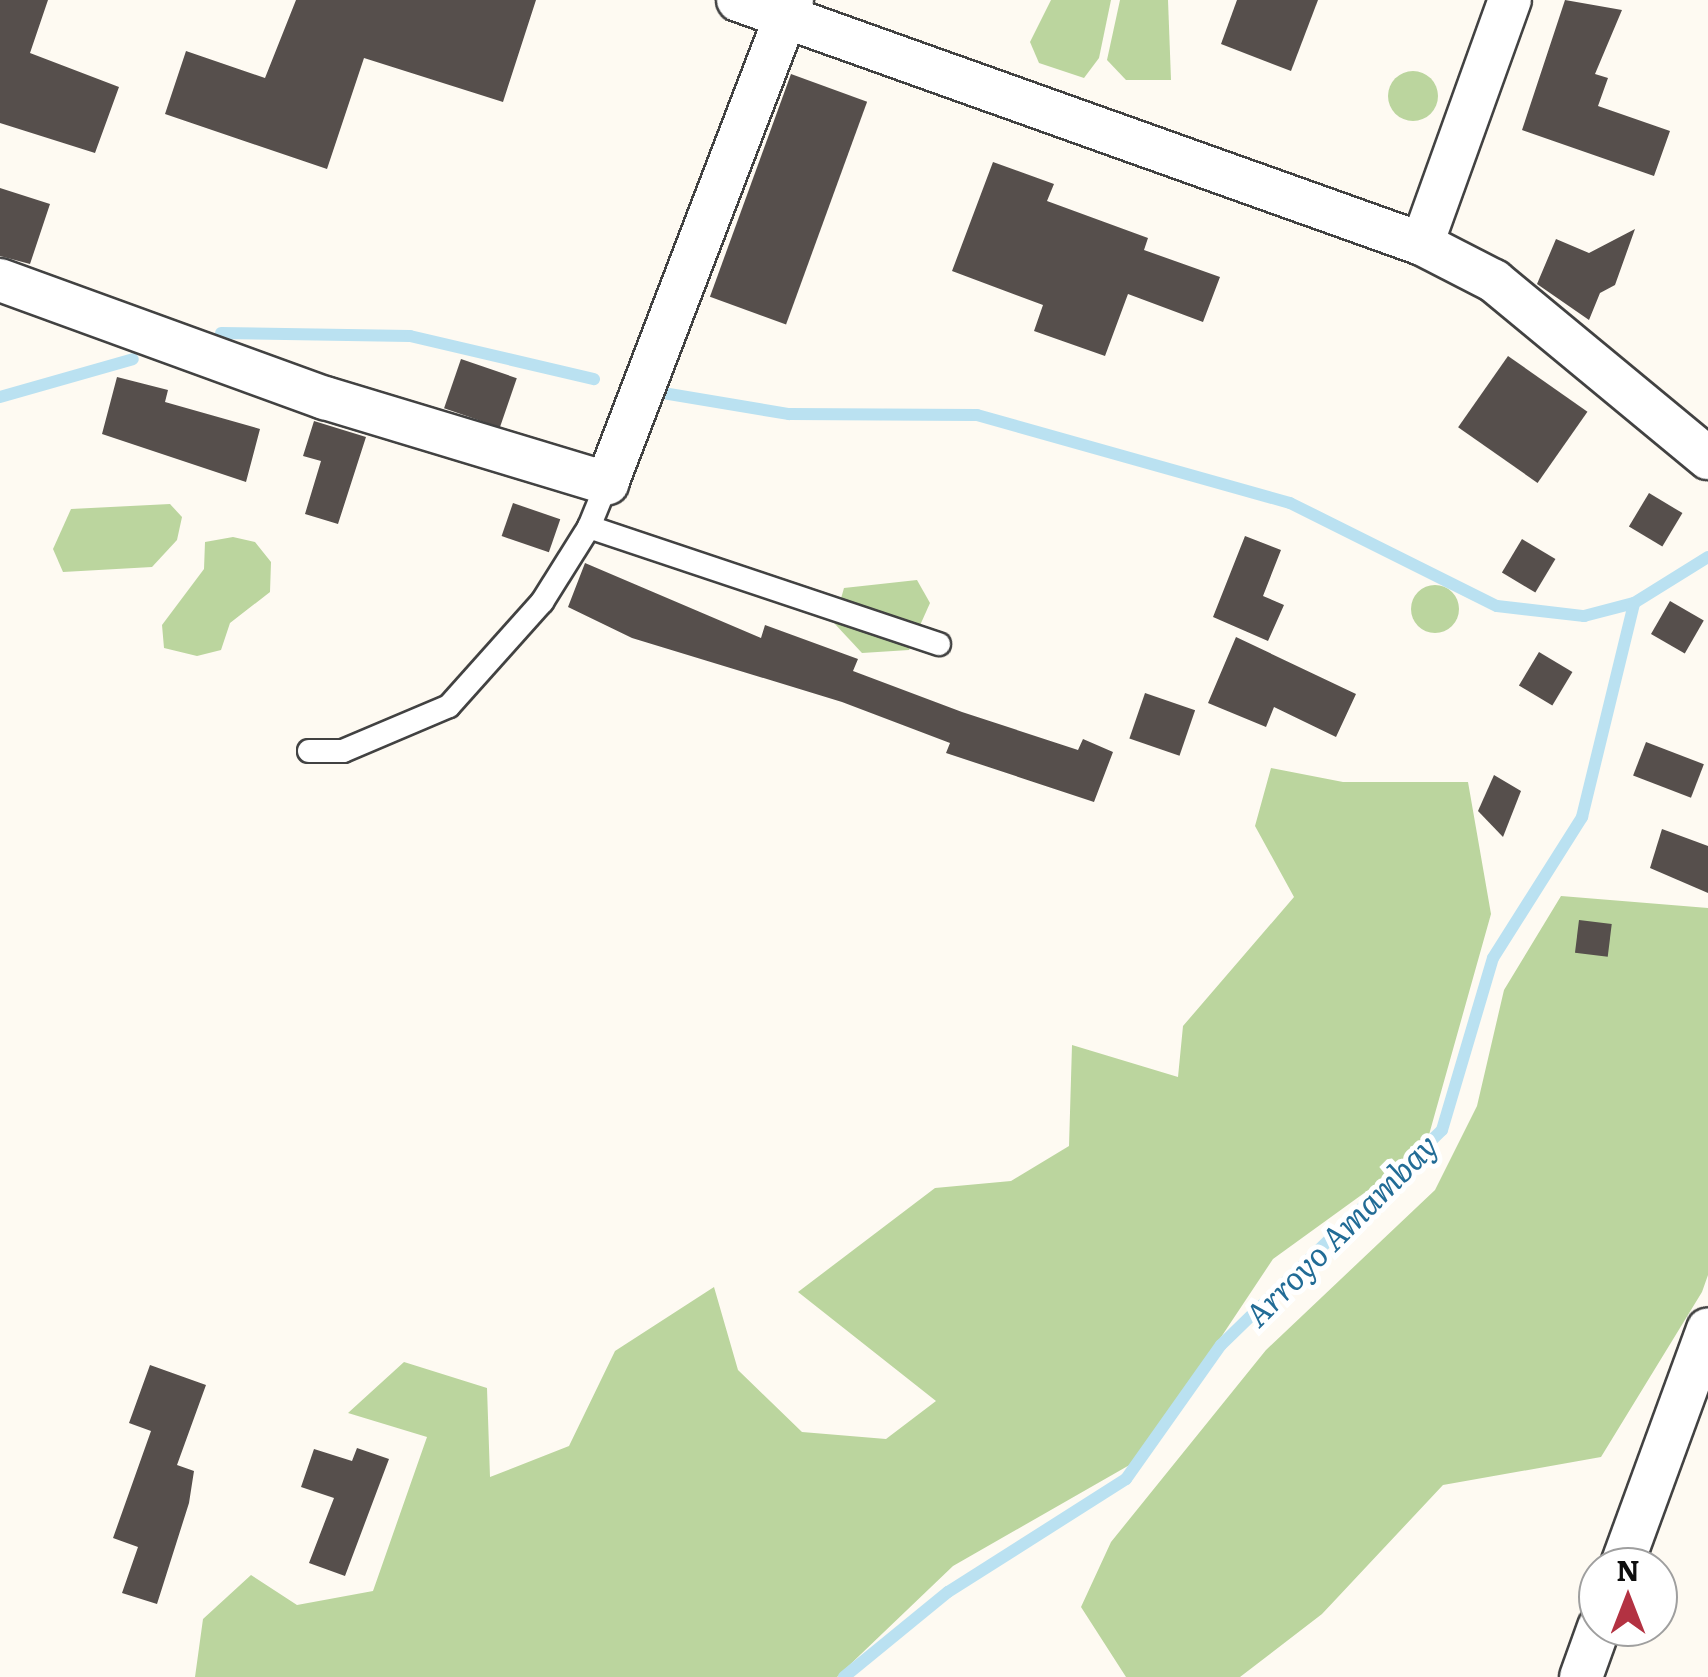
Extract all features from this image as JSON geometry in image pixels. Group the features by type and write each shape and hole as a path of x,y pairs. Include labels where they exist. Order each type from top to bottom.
{"street":[{"path":"738,0 789,9 1422,244 1494,282 1708,458"},
{"path":"1422,244 1510,0"},
{"path":"0,280 325,398 606,483 789,9"},
{"path":"1628,1547 1708,1330"},
{"path":"1581,1677 1592,1647"}],"lane":[{"path":"308,751 342,751 448,706 542,602 588,527 606,483"},
{"path":"588,527 939,644"}],"green space":[{"path":"1051,0 1111,0 1099,58 1084,78 1039,63 1030,42"},
{"path":"1120,0 1168,0 1171,80 1126,80 1107,60"},
{"path":"1413,71 1431,78 1438,96 1431,114 1413,121 1395,114 1388,96 1395,78"},
{"path":"170,504 182,517 177,540 152,567 63,572 53,549 71,509"},
{"path":"233,537 255,542 271,562 270,592 230,623 221,650 197,656 164,648 162,625 204,569 205,542"},
{"path":"917,580 930,603 909,650 862,653 834,623 844,588"},
{"path":"1435,585 1452,592 1459,609 1452,626 1435,633 1418,626 1411,609 1418,592"},
{"path":"1271,768 1343,782 1468,782 1491,914 1425,1149 1273,1259 1140,1459 953,1566 837,1677 195,1677 203,1619 251,1575 297,1605 373,1591 427,1437 348,1413 404,1362 487,1388 490,1477 569,1446 615,1351 714,1287 738,1370 802,1432 886,1439 936,1401 798,1292 935,1188 1011,1181 1069,1146 1072,1045 1178,1077 1183,1026 1294,897 1255,826"},
{"path":"1561,896 1708,908 1708,1275 1702,1292 1601,1457 1443,1485 1322,1614 1240,1677 1126,1677 1081,1607 1111,1542 1266,1350 1435,1190 1477,1106 1504,990"}],"building":[{"path":"0,0 48,0 30,53 119,87 95,153 0,123"},
{"path":"296,0 536,0 503,102 364,58 327,169 165,114 186,51 265,78"},
{"path":"1237,0 1318,0 1291,71 1221,44"},
{"path":"1565,0 1622,10 1595,74 1608,78 1598,106 1670,131 1654,176 1522,130"},
{"path":"791,74 867,102 786,324 710,297"},
{"path":"993,162 1054,184 1047,201 1148,238 1144,250 1220,277 1203,322 1128,294 1105,356 1034,331 1043,305 952,271"},
{"path":"0,188 50,204 30,264 0,256"},
{"path":"1635,229 1615,285 1600,293 1589,320 1537,284 1556,239 1589,253"},
{"path":"1508,356 1587,412 1538,483 1458,427"},
{"path":"461,359 517,378 500,427 444,408"},
{"path":"117,377 168,390 165,402 260,429 246,482 102,434"},
{"path":"314,421 366,437 338,524 305,514 321,461 303,456"},
{"path":"1649,493 1682,513 1662,547 1629,526"},
{"path":"513,503 560,519 549,552 502,536"},
{"path":"1245,536 1281,550 1263,596 1284,605 1268,641 1213,617"},
{"path":"1522,539 1555,559 1535,593 1502,572"},
{"path":"585,563 761,638 765,625 858,659 853,671 962,712 1078,750 1083,739 1113,752 1094,802 946,753 950,743 842,702 632,638 568,607"},
{"path":"1670,601 1704,620 1685,653 1651,634"},
{"path":"1236,637 1356,694 1336,737 1274,707 1266,727 1208,703"},
{"path":"1539,652 1572,672 1552,706 1519,685"},
{"path":"1145,693 1195,710 1179,756 1129,738"},
{"path":"1646,742 1704,764 1691,798 1633,776"},
{"path":"1494,775 1521,791 1503,837 1478,811"},
{"path":"1662,829 1708,846 1708,893 1650,868"},
{"path":"1579,920 1612,924 1608,957 1575,953"},
{"path":"150,1365 206,1385 177,1465 194,1471 189,1503 157,1604 122,1593 138,1547 113,1538 151,1431 129,1423"},
{"path":"357,1448 389,1459 345,1576 309,1563 334,1498 301,1487 314,1449 352,1461"}],"waterway":[{"path":"221,333 410,336 594,379"},
{"path":"0,397 133,359"},
{"path":"663,393 789,414 977,415 1290,503 1497,606 1584,616 1634,603"},
{"name":"Arroyo Amambay","path":"844,1677 948,1592 1126,1479 1221,1345 1442,1130 1493,958 1582,817 1634,603 1708,557"}]}
